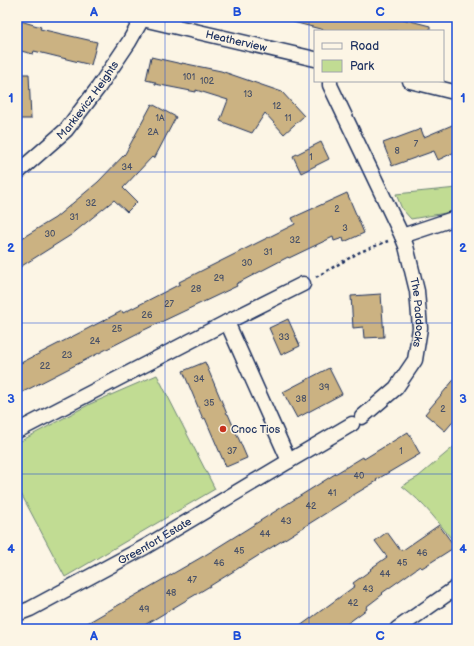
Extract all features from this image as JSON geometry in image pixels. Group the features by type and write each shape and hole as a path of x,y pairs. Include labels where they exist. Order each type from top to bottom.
{"street":[{"name":"Heatherview","path":"138,18 314,59"},
{"name":"Markievicz Heights","path":"18,171 66,130 98,88 129,42 138,18"},
{"name":"The Paddocks","path":"330,82 330,85 406,246 417,291 420,328 415,360 396,388 357,421"},
{"path":"414,82 450,91"},
{"path":"402,236 457,219"},
{"path":"17,431 303,284"},
{"path":"227,322 288,461"},
{"name":"Greenfort Estate","path":"17,614 30,609 145,547 357,421"},
{"path":"397,629 457,587"}],"path":[{"path":"303,284 360,252 402,236"}],"green space":[{"path":"457,188 457,211 411,219 402,209 396,194"},
{"path":"157,375 215,489 65,577 17,486 17,443 90,404"},
{"path":"457,444 457,546 425,507 402,486 418,477"}],"building":[{"path":"293,17 395,17 430,26 430,30 324,30 293,22"},
{"path":"17,20 41,27 40,29 97,42 91,65 34,51 33,54 17,50"},
{"path":"151,57 221,71 282,92 304,116 284,134 265,113 252,133 220,121 228,100 196,90 196,92 155,84 155,82 146,80"},
{"path":"17,74 29,74 31,119 17,119"},
{"path":"152,104 176,117 154,159 152,157 123,188 137,202 127,212 114,200 71,235 17,269 17,241 55,218 98,182 125,154"},
{"path":"457,123 457,151 438,160 434,151 392,166 383,143 421,129 424,137"},
{"path":"321,142 329,159 301,173 293,156"},
{"path":"347,193 364,233 344,242 343,238 334,241 333,237 289,258 288,257 236,284 237,286 142,331 17,395 17,365 122,311 123,313 180,284 179,282 295,224 292,218"},
{"path":"381,294 384,337 364,338 363,327 353,328 351,296"},
{"path":"288,319 300,346 281,355 269,328"},
{"path":"205,362 247,458 226,467 205,418 203,419 183,371"},
{"path":"329,368 342,394 297,418 283,392"},
{"path":"457,376 457,417 445,431 425,414"},
{"path":"408,432 420,454 376,480 377,481 210,586 138,629 77,629 207,554 363,457 364,459"},
{"path":"439,525 455,547 422,568 420,566 382,593 383,594 366,607 367,609 340,629 296,629 355,586 353,583 387,557 375,541 387,532 400,550 403,550"}],"place":[{"name":"Cnoc Tios","path":"223,429"}]}
